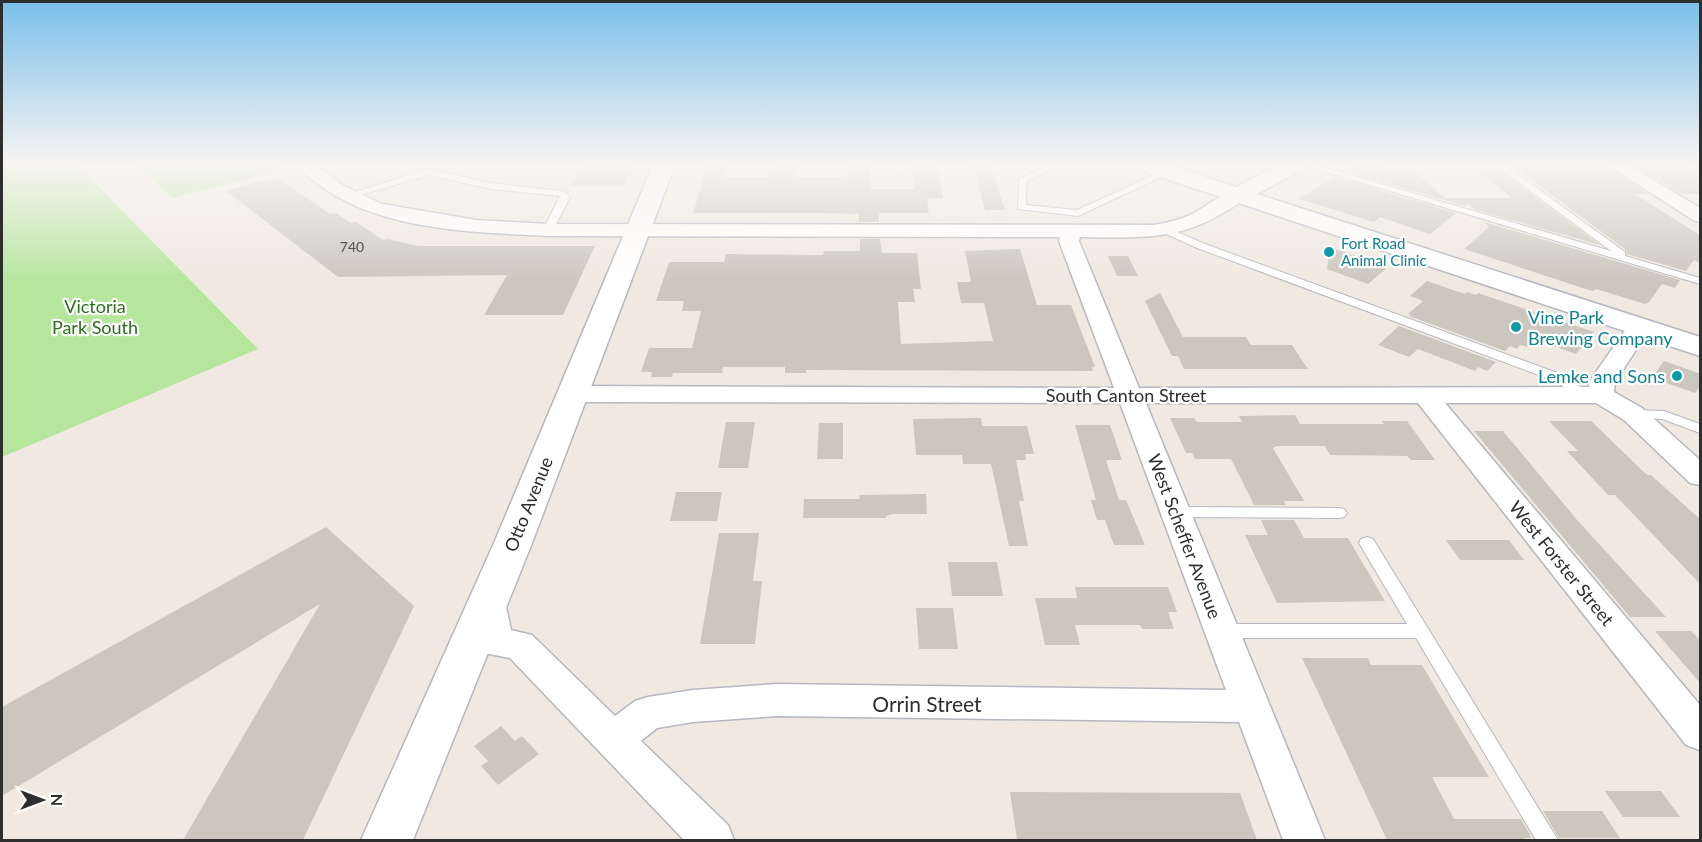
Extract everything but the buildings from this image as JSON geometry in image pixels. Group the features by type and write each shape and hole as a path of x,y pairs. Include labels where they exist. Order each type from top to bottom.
{"street":[{"path":"368,204 406,216 476,226 548,230 1028,231 1074,222 1166,230 1195,221 1223,204"},
{"name":"Otto Avenue","path":"387,840 488,602 649,204"},
{"path":"1266,204 1701,347"},
{"path":"1682,204 1701,216"},
{"name":"West Scheffer Avenue","path":"1074,222 1069,241 1304,840"},
{"path":"1639,327 1593,395 1633,414 1701,476"},
{"name":"South Canton Street","path":"572,394 738,396 1424,393 1593,395"},
{"name":"West Forster Street","path":"1424,393 1701,733"},
{"path":"488,602 496,643 519,645 713,840"},
{"name":"Orrin Street","path":"614,740 648,713 693,706 777,700 1250,706"}],"lane":[{"path":"548,230 561,204"},
{"path":"1021,207 1074,222 1102,204"},
{"path":"1442,204 1701,281"},
{"path":"1553,204 1629,259"},
{"path":"1021,207 1028,231"},
{"path":"1166,230 1201,246 1559,378 1593,395"},
{"path":"1633,414 1664,415 1701,429"},
{"path":"1175,512 1339,513"},
{"path":"1367,543 1548,840"},
{"path":"1221,631 1421,631"}],"green space":[{"name":"Victoria Park South","path":"2,204 116,204 258,349 2,457"}],"place":[{"name":"Fort Road Animal Clinic","path":"1329,252"},
{"name":"Vine Park Brewing Company","path":"1516,327"},
{"name":"Lemke and Sons","path":"1677,376"}]}
